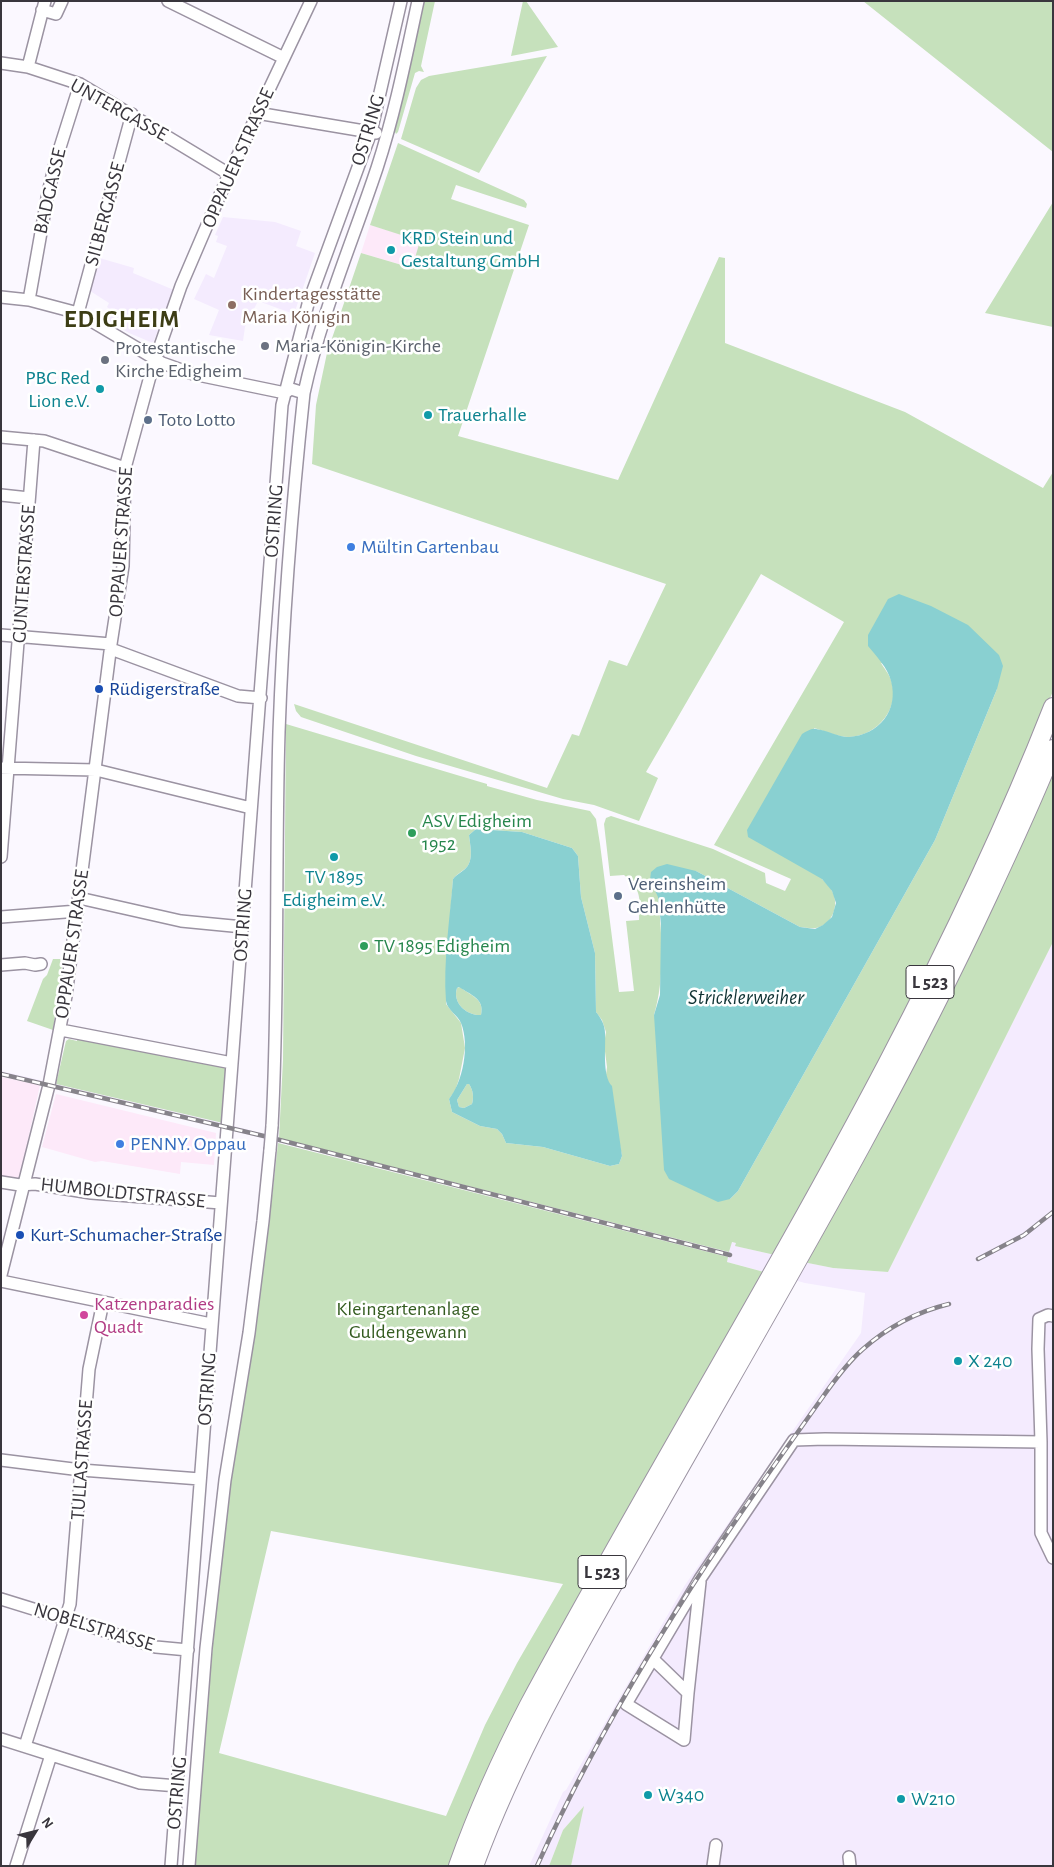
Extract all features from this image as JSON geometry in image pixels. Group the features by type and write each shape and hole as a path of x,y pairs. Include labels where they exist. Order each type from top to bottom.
{"highway":[{"name":"L 523","path":"474,1866 489,1823 517,1762 794,1249 855,1125 938,967 1000,836 1053,707"},
{"name":"L 523","path":"794,1249 875,1120 953,970 1053,749"},
{"name":"L 523","path":"458,1866 475,1819 502,1757 529,1705 772,1289"}],"street":[{"path":"28,68 43,6 56,14 62,1"},
{"path":"168,1 284,58"},
{"name":"OPPAUER STRASSE","path":"1,1274 25,1184 61,1030 123,566 125,468 155,359 181,286 257,112 311,1"},
{"name":"OSTRING","path":"171,1866 282,405 308,304 370,132 401,1"},
{"name":"OSTRING","path":"189,1866 206,1648 224,1490 249,1333 263,1221 272,1126 276,1045 279,734 282,663 292,518 304,392 323,318 394,110 418,1"},
{"name":"UNTERGASSE","path":"1,64 28,68 80,84 229,174"},
{"name":"BADGASSE","path":"29,300 48,193 56,160 80,84"},
{"path":"257,112 386,136"},
{"name":"SILBERGASSE","path":"78,313 132,114"},
{"path":"1,297 29,300 78,313 155,359 193,374 285,393 291,389 304,392"},
{"path":"1,437 44,441 125,468"},
{"name":"GUNTERSTRASSE","path":"1,857 5,768 19,637 34,440"},
{"path":"1,495 29,498"},
{"path":"1,635 111,646 238,696 261,698"},
{"path":"5,768 96,770 251,808"},
{"path":"79,898 181,921 243,927"},
{"path":"1,917 78,911"},
{"path":"1,965 41,964"},
{"path":"61,1030 232,1063"},
{"name":"HUMBOLDTSTRASSE","path":"1,1182 12,1185 35,1184 91,1193 221,1203"},
{"path":"1,1281 211,1324"},
{"name":"TULLASTRASSE","path":"25,1746 70,1604 89,1369 103,1302"},
{"path":"1053,1316 1048,1315 1039,1319 1038,1349 1041,1533 1053,1558"},
{"path":"700,1580 684,1740 626,1704 700,1580 794,1440 1041,1442"},
{"path":"1,1460 82,1470 200,1478"},
{"name":"NOBELSTRASSE","path":"1,1599 156,1647 188,1650"},
{"path":"652,1659 688,1692"},
{"path":"1,1739 140,1783 178,1786"},
{"path":"16,1866 51,1755"},
{"path":"713,1866 716,1845"}],"shaded area":[{"path":"223,217 275,222 301,231 296,246 315,253 294,314 258,301 245,327 243,341 209,335 219,310 194,299 206,274 214,278 227,246 216,242 218,236 215,235"},
{"path":"370,225 421,240 412,268 361,253"},
{"path":"96,257 134,268 133,273 174,290 153,343 129,333 105,319 111,310 107,307 109,303 87,289"},
{"path":"1053,942 1053,1866 571,1866 583,1807 563,1830 549,1866 529,1866 563,1792 566,1790 685,1585 861,1333 865,1293 805,1283 727,1262 728,1256 217,1127 1,1076 1,1071 218,1122 729,1252 731,1242 736,1243 736,1246 833,1268 888,1272"},
{"path":"1,1077 40,1085 19,1181 1,1177"},
{"path":"56,1094 216,1133 214,1165 181,1162 180,1174 102,1161 95,1162 42,1147"}],"green space":[{"path":"424,1 435,1 421,66 424,72 419,71 415,73 396,134 394,130 410,68"},
{"path":"523,1 526,1 558,47 511,56"},
{"path":"863,1 1053,1 1053,152"},
{"path":"547,56 479,173 401,139 416,88 421,80 429,76"},
{"path":"398,143 524,200 527,204 526,208 456,185 451,199 529,225 458,436 618,480 719,257 725,258 725,343 905,412 1043,488 1053,472 1053,691 1003,816 941,947 775,1255 735,1246 736,1243 732,1242 729,1252 279,1138 283,1060 286,724 487,784 487,786 537,800 590,811 596,819 619,992 634,991 626,921 639,920 639,895 634,885 624,875 610,876 604,824 606,818 611,816 713,849 765,873 766,883 785,891 791,879 714,845 844,622 761,574 646,772 658,778 639,821 594,805 563,799 416,756 301,717 296,711 294,704 547,788 572,734 579,736 609,660 627,666 666,584 312,464 316,405 327,353 361,253 412,268 420,241 370,225","holes":["881,663 997,689 935,840 738,1191 730,1199 654,1015 661,971 658,897 696,871 800,927 816,928 822,926 830,919 835,908 835,902 831,889 822,879 814,728 849,737 860,735 878,726 890,710 893,700 891,680","476,829 522,832 572,848 578,856 581,897 595,953 596,1012 602,1020 606,1032 604,1044 607,1067 606,1075 622,1156 619,1164 610,1166 543,1147 506,1143 502,1134 497,1129 480,1126 452,1112 449,1099 455,1091 459,1079 465,1048 461,1023 446,1004 447,958 453,879 466,868 470,861 469,835"]},
{"path":"1053,202 1053,327 985,313"},
{"path":"1053,774 1053,942 888,1272 833,1268 803,1262"},
{"path":"53,959 63,959 53,1030 27,1021"},
{"path":"460,987 479,1001 482,1010 481,1015 466,1011 459,1003 456,994 457,988"},
{"path":"69,1039 227,1068 223,1123 56,1084 66,1041"},
{"path":"467,1084 469,1084 472,1091 472,1104 464,1108 459,1107 457,1100"},
{"name":"Kleingartenanlage Guldengewann","path":"278,1143 728,1257 727,1262 764,1272 452,1866 195,1866 209,1685 223,1550","holes":["271,1531 563,1584 517,1663 485,1725 446,1816 219,1753"]},
{"path":"584,1806 571,1866 549,1866 563,1830"}],"water":[{"name":"Stricklerweiher","path":"899,594 931,606 968,625 999,655 1003,666 997,689 935,840 738,1191 730,1199 718,1202 669,1179 664,1170 654,1015 660,995 661,924 658,897 650,880 651,872 657,867 667,864 696,871 800,927 815,929 832,917 836,903 832,891 822,879 748,837 747,830 802,734 814,729 845,737 860,735 878,726 884,719 892,702 891,681 885,667 868,646 868,635 888,599"},
{"path":"476,829 522,832 572,848 578,856 581,897 595,953 596,1012 605,1030 606,1069 612,1086 622,1156 619,1164 610,1166 543,1147 506,1143 502,1134 497,1129 480,1126 452,1112 449,1099 458,1083 464,1063 465,1042 461,1023 448,1007 446,1001 446,956 453,879 466,868 470,861 469,835","holes":["459,987 479,1001 482,1010 481,1015 466,1011 462,1007 456,994","467,1084 469,1084 472,1091 472,1104 464,1108 459,1107 457,1100"]}],"railway":[{"path":"1,1074 268,1137 730,1255"},
{"path":"978,1259 1024,1235 1053,1212"},
{"path":"537,1866 589,1760 648,1657 711,1557 831,1385 857,1354 882,1334 903,1321 925,1311 949,1304"}],"place":[{"name":"KRD Stein und Gestaltung GmbH","path":"391,250"},
{"name":"Kindertagesstätte Maria Königin","path":"232,305"},
{"name":"Maria-Königin-Kirche","path":"265,346"},
{"name":"Protestantische Kirche Edigheim","path":"105,360"},
{"name":"PBC Red Lion e.V.","path":"100,389"},
{"name":"Trauerhalle","path":"428,415"},
{"name":"Toto Lotto","path":"148,420"},
{"name":"Mültin Gartenbau","path":"351,547"},
{"name":"Rüdigerstraße","path":"99,689"},
{"name":"ASV Edigheim 1952","path":"412,833"},
{"name":"TV 1895 Edigheim e.V.","path":"334,857"},
{"name":"Vereinsheim Gehlenhütte","path":"618,896"},
{"name":"TV 1895 Edigheim","path":"364,946"},
{"name":"PENNY. Oppau","path":"120,1144"},
{"name":"Kurt-Schumacher-Straße","path":"20,1235"},
{"name":"Katzenparadies Quadt","path":"84,1315"},
{"name":"X 240","path":"958,1361"},
{"name":"W340","path":"648,1795"},
{"name":"W210","path":"901,1799"}],"district":[{"name":"EDIGHEIM","path":"122,319"}]}
